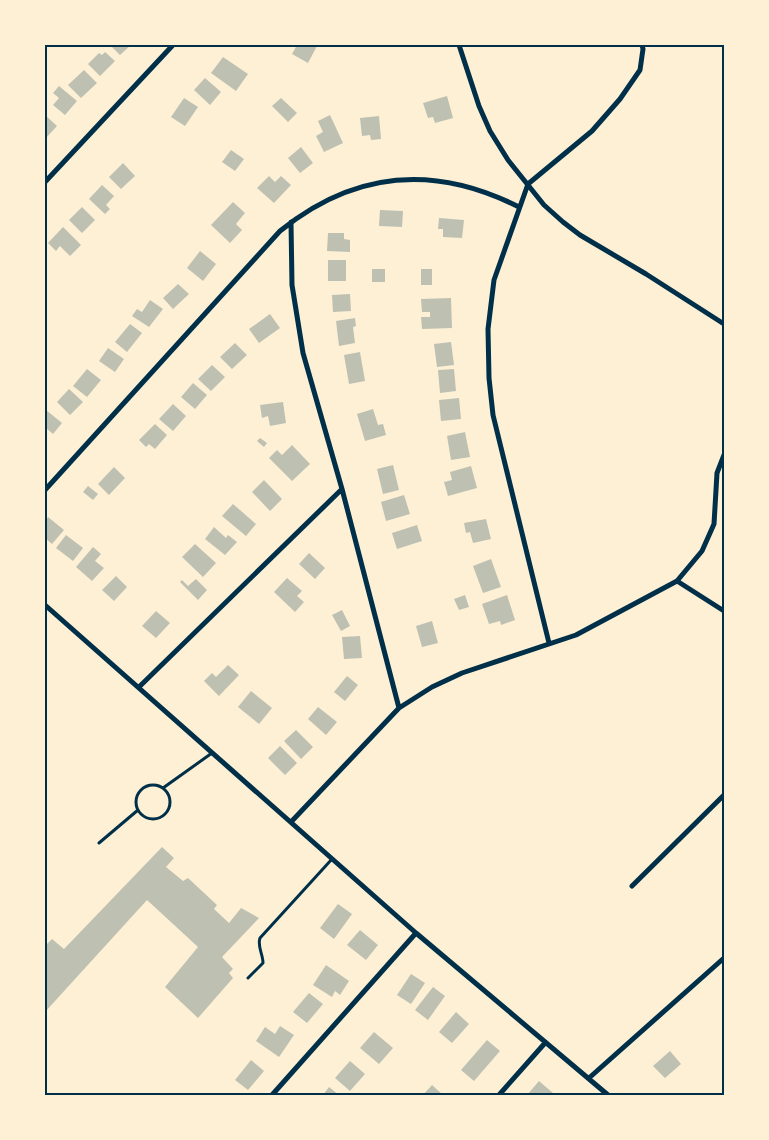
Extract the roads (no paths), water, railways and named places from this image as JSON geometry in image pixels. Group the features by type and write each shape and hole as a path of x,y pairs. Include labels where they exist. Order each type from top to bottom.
{"street":[{"path":"45,182 173,45"},
{"path":"459,45 479,106 490,131 508,160 544,205 574,231 724,324"},
{"path":"549,643 493,415 489,378 488,329 494,280 528,184 592,131 620,99 640,70 642,45"},
{"path":"45,490 280,231 290,222 315,206 334,196 354,189 396,180 418,179 460,184 481,190 519,207"},
{"path":"290,222 292,285 303,353 342,489 399,708"},
{"path":"291,822 399,708 432,687 462,673 576,635 677,581 702,551 714,524 717,473 724,456"},
{"path":"139,687 342,489"},
{"path":"677,581 724,611"},
{"path":"45,605 416,933 608,1095"},
{"path":"632,886 724,795"},
{"path":"272,1095 416,933"},
{"path":"589,1078 724,958"},
{"path":"499,1095 545,1043"}],"lane":[{"path":"163,788 213,753"},
{"path":"152,785 163,788 170,797 166,812 157,819 152,819 138,810 137,799 142,790 152,785"},
{"path":"99,843 138,810"},
{"path":"248,978 263,963 263,955 258,944 260,938 332,859"}]}
